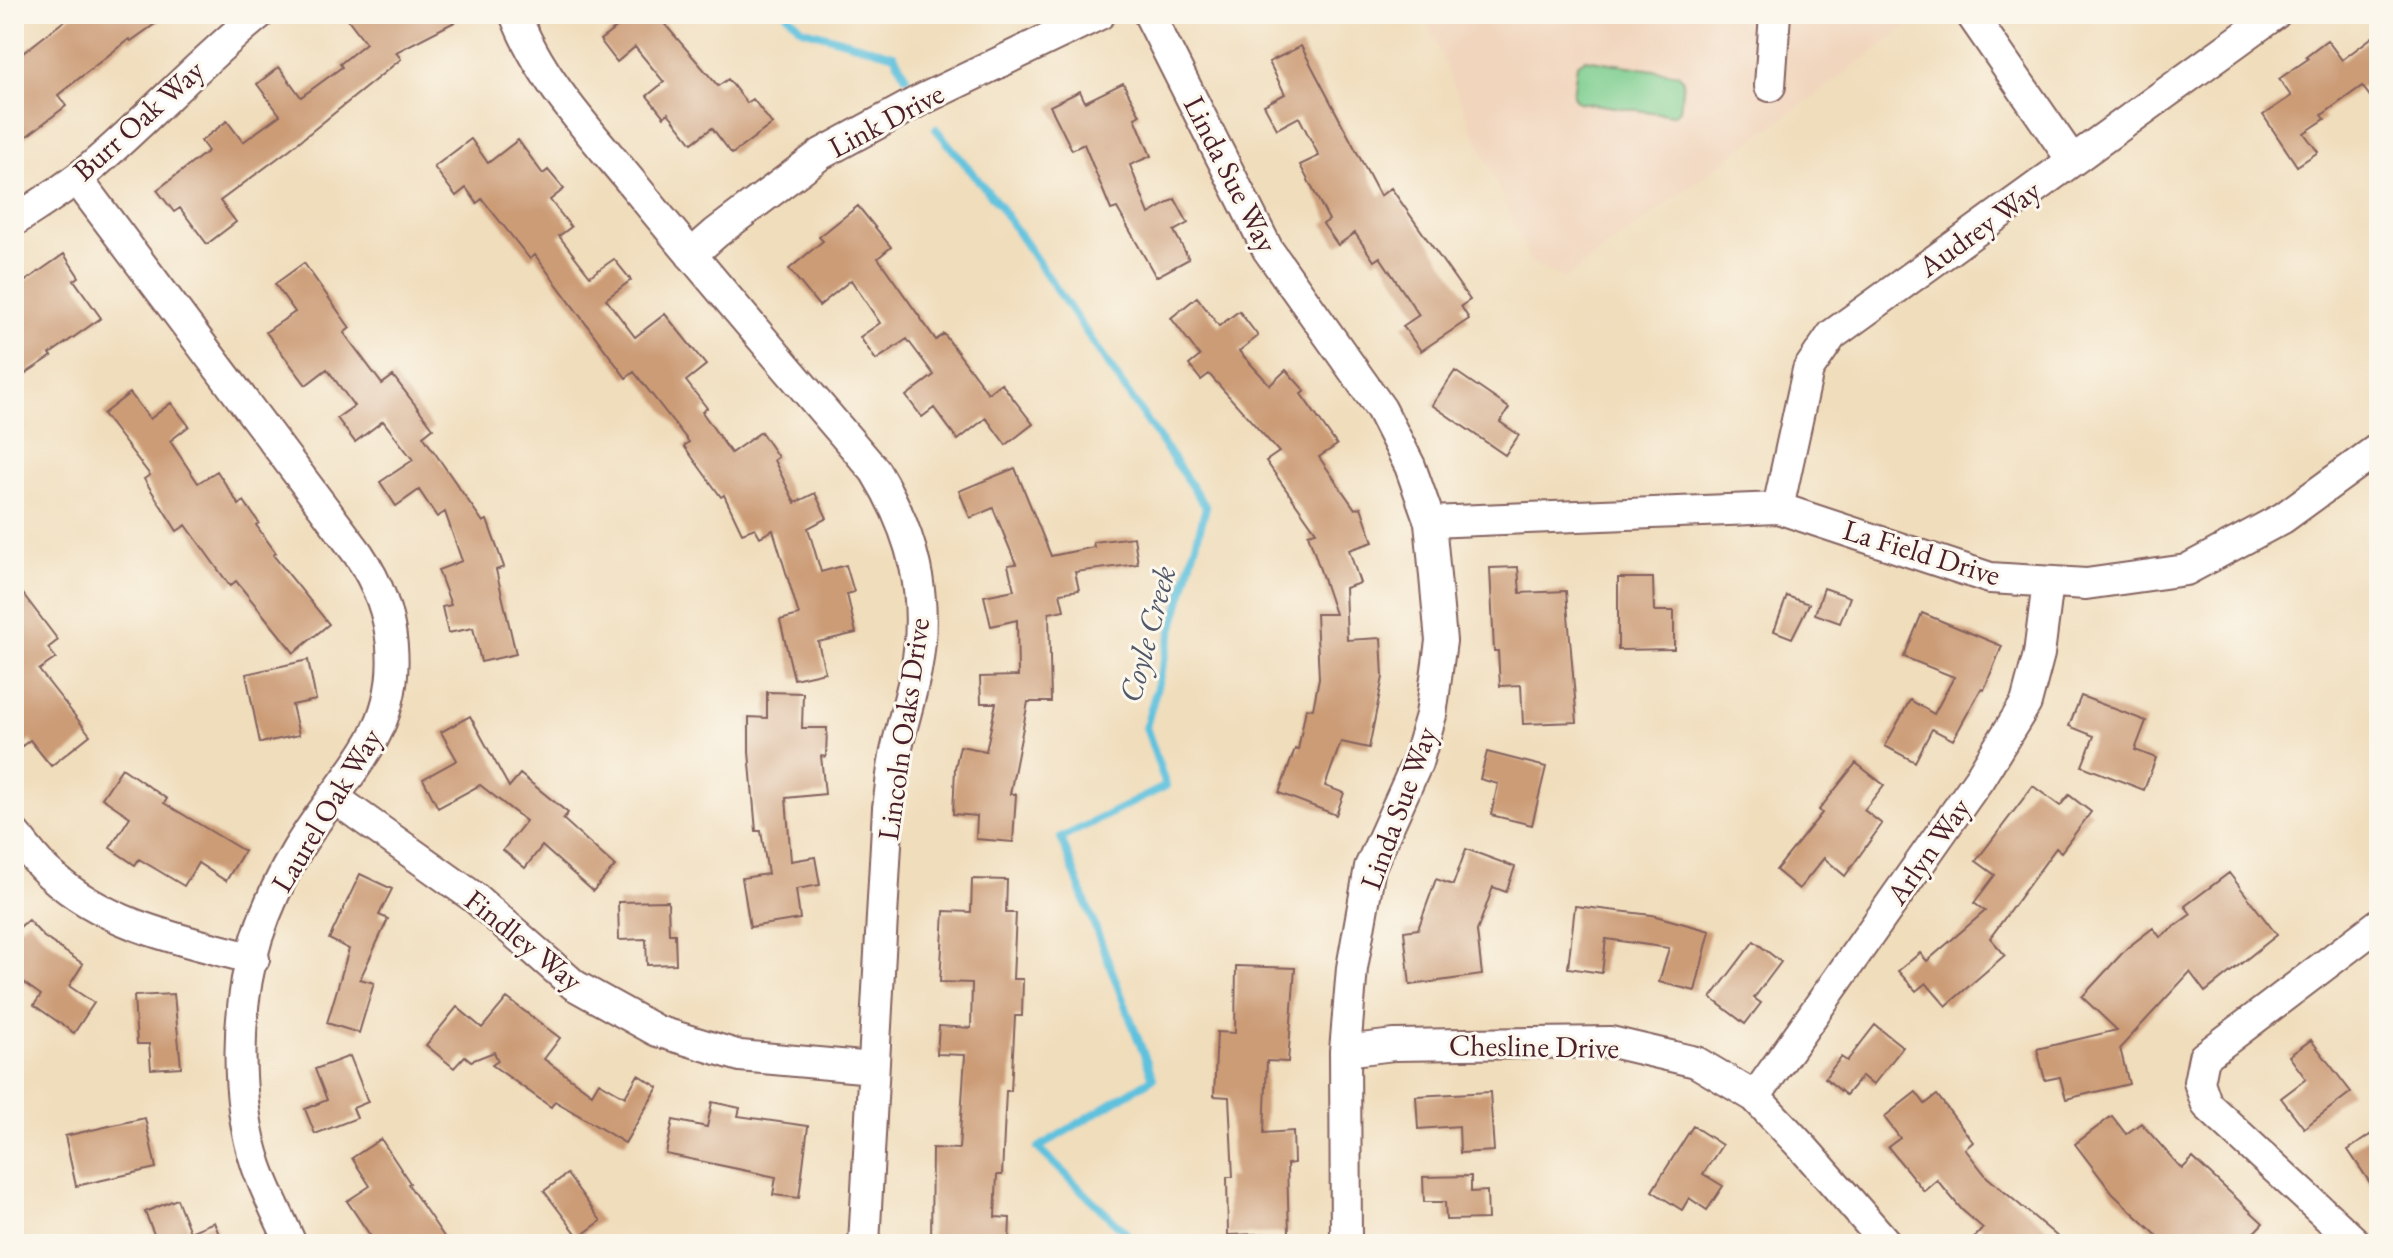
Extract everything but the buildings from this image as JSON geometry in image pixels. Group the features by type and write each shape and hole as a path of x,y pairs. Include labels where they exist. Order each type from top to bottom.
{"street":[{"name":"Burr Oak Way","path":"14,221 77,179 166,100 214,51 259,14"},
{"name":"Lincoln Oaks Drive","path":"515,14 533,53 563,99 875,471 898,512 917,567 922,602 921,637 916,671 896,749 888,808 864,1244"},
{"name":"Link Drive","path":"691,255 821,154 917,102 1100,14"},
{"name":"Linda Sue Way","path":"1149,14 1268,250 1381,409 1410,466 1430,522 1441,641 1431,715 1417,763 1370,867 1352,968 1345,1051 1346,1244"},
{"path":"1770,86 1775,14"},
{"path":"1971,14 2072,160"},
{"name":"Audrey Way","path":"1778,508 1808,370 1832,335 2275,14"},
{"name":"Laurel Oak Way","path":"77,179 359,555 379,587 390,621 393,657 390,692 371,742 298,848 279,883 257,940 243,1006 240,1046 247,1127 257,1166 291,1244"},
{"name":"La Field Drive","path":"1430,522 1778,508 1990,578 2086,584 2186,570 2283,518 2379,448"},
{"name":"Arlyn Way","path":"1755,1097 1979,779 2026,703 2039,654 2048,582"},
{"name":"Findley Way","path":"333,797 475,898 574,985 657,1031 740,1056 873,1068"},
{"path":"14,833 51,875 105,913 162,935 254,959"},
{"path":"2379,924 2204,1057 2199,1082 2207,1105 2356,1244 2379,1233"},
{"name":"Chesline Drive","path":"1345,1051 1394,1045 1611,1042 1696,1062 1755,1097 1887,1244"}],"shaded area":[{"path":"1423,14 1925,14 1564,279 1531,263"}],"green space":[{"path":"1585,59 1678,74 1683,79 1680,110 1673,115 1578,102 1573,96 1577,64"}],"waterway":[{"name":"Coyle Creek","path":"787,14 802,29 894,55 906,77"},
{"name":"Coyle Creek","path":"936,129 999,205 1206,507 1146,727 1166,786 1061,838 1153,1078 1038,1148 1127,1234 1120,1244"}]}
